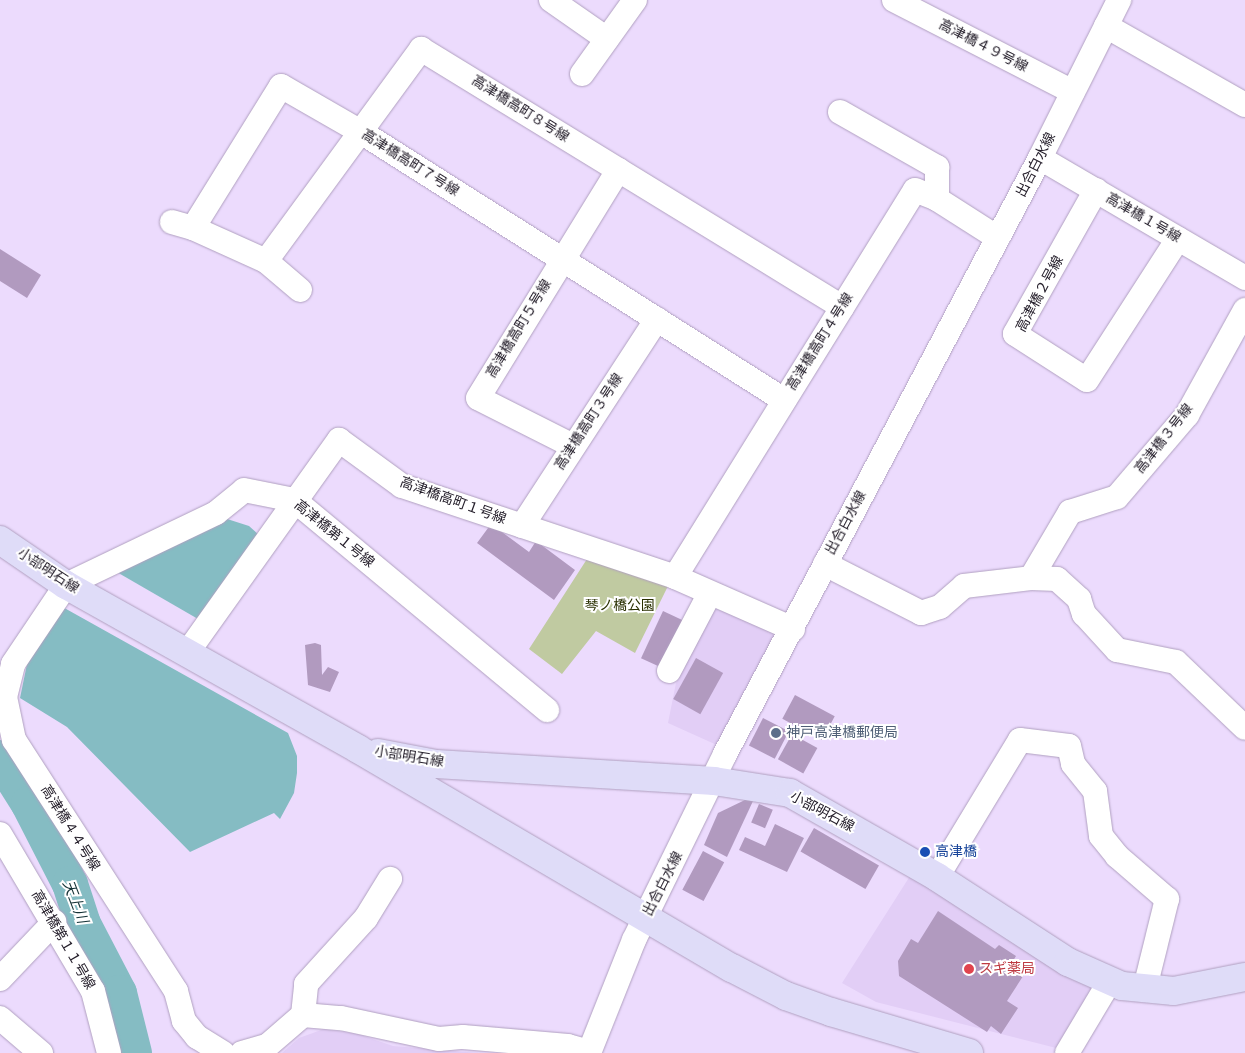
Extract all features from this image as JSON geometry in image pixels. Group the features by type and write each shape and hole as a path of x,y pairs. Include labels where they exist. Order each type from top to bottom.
{"main road":[{"name":"小部明石線","path":"0,540 66,585 358,749 646,918 786,996 969,1053"},
{"name":"小部明石線","path":"358,749 436,764 714,781 790,793 937,877 1068,962 1122,986 1174,991 1245,977"}],"street":[{"path":"551,0 607,39"},
{"path":"582,74 635,0"},
{"name":"高津橋４９号線","path":"894,0 1073,92"},
{"name":"出合白水線","path":"589,1052 646,918 714,781 725,754 793,629 825,564 1040,158 1119,0"},
{"path":"1106,26 1245,105"},
{"name":"高津橋高町８号線","path":"266,261 421,49 842,307"},
{"name":"高津橋高町７号線","path":"300,290 266,261 183,225 281,86 361,132 784,400"},
{"path":"840,112 937,167 938,199"},
{"name":"高津橋１号線","path":"1040,158 1245,278"},
{"name":"高津橋高町５号線","path":"573,446 478,398 561,258 618,170"},
{"name":"高津橋高町４号線","path":"675,577 914,190 938,199 998,238"},
{"name":"高津橋２号線","path":"1096,190 1015,334 1087,380 1178,239"},
{"name":"高津橋３号線","path":"1031,578 1070,512 1117,497 1186,415 1245,310"},
{"name":"高津橋高町３号線","path":"522,526 657,319"},
{"name":"高津橋高町１号線","path":"188,653 294,500 339,440 402,486 675,577 793,629"},
{"name":"高津橋第１号線","path":"66,585 216,513 244,490 294,500 547,710"},
{"path":"825,564 921,613 940,607 964,586 1031,578 1058,579 1078,599 1084,614 1117,650 1176,662 1245,728"},
{"name":"高津橋４４号線","path":"66,585 13,664 5,697 7,744 176,991 184,1021 197,1037 223,1053"},
{"path":"669,671 710,593"},
{"path":"937,877 1020,740 1069,746 1074,764 1095,791 1101,836 1117,856 1167,899 1145,988"},
{"name":"高津橋第１１号線","path":"0,834 54,922 93,992 109,1053"},
{"path":"242,1053 267,1046 303,1015 306,984 366,918 390,879"},
{"path":"0,979 54,922"},
{"path":"1068,1053 1110,981"},
{"path":"303,1015 341,1018 439,1039 463,1037 568,1046 589,1052"},
{"path":"0,1018 41,1053"}],"shaded area":[{"path":"224,518 249,526 259,535 198,619 115,571"},
{"path":"716,601 771,627 775,643 719,746 668,723 676,683"},
{"path":"59,605 288,733 297,756 297,773 294,793 280,819 274,813 190,852 67,727 20,698 28,659"},
{"path":"910,876 1048,963 1100,989 1068,1051 876,1002 842,983"},
{"path":"324,1029 358,1034 393,1046 479,1053 282,1053 299,1038"}],"green space":[{"name":"琴ノ橋公園","path":"587,559 668,586 635,653 596,631 562,674 529,649"}],"building":[{"path":"0,249 41,275 27,298 0,281"},
{"path":"491,524 529,552 536,541 575,570 554,600 477,543"},
{"path":"663,611 684,621 662,668 641,658"},
{"path":"315,643 321,645 322,675 328,667 339,672 330,692 308,685 305,645"},
{"path":"696,658 723,673 700,714 673,699"},
{"path":"795,695 835,716 822,740 782,719"},
{"path":"763,718 789,731 775,759 749,746"},
{"path":"792,734 817,748 803,773 778,759"},
{"path":"747,799 753,801 727,857 704,845 718,813"},
{"path":"759,804 773,810 765,828 751,822"},
{"path":"775,824 804,838 787,872 739,850 745,837 765,846"},
{"path":"814,828 879,866 865,889 800,851"},
{"path":"703,851 724,862 704,901 682,890"},
{"path":"938,911 995,949 999,945 1016,956 1013,961 1027,970 1007,1001 1018,1008 1001,1034 991,1026 987,1032 899,976 898,961 911,939 918,943"}],"waterway":[{"name":"天上川","path":"0,758 29,804 70,884 82,922 119,993 134,1053"}],"place":[{"name":"神戸高津橋郵便局","path":"776,733"},
{"name":"高津橋","path":"925,852"},
{"name":"スギ薬局","path":"969,969"}]}
